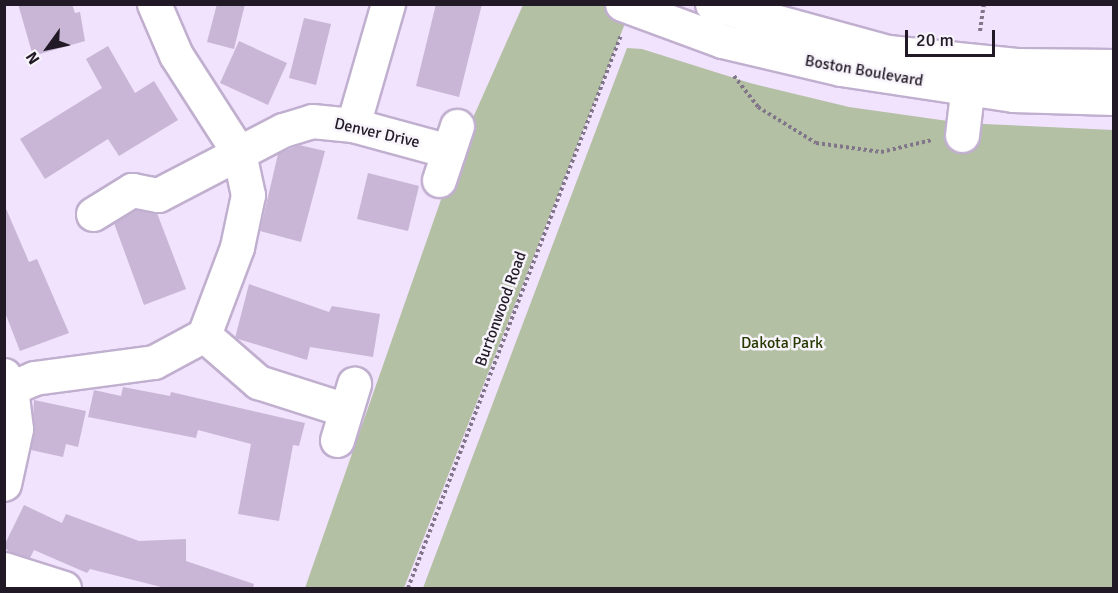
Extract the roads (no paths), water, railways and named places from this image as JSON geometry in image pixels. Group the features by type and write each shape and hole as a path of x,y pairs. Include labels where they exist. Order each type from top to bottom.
{"street":[{"path":"4,484 16,429 8,381 154,362 204,334 237,247 248,195 238,153 176,55 154,4"},
{"path":"352,125 388,4"},
{"name":"Boston Boulevard","path":"622,4 764,53 969,88 1113,98"},
{"name":"Boston Boulevard","path":"712,4 888,52 969,88 1113,66"},
{"name":"Denver Drive","path":"93,214 132,189 158,195 238,153 312,121 352,125 448,152"},
{"path":"204,334 258,382 346,411"},
{"path":"4,569 64,588"}],"park label":[{"name":"Dakota Park","path":"782,343"}]}
